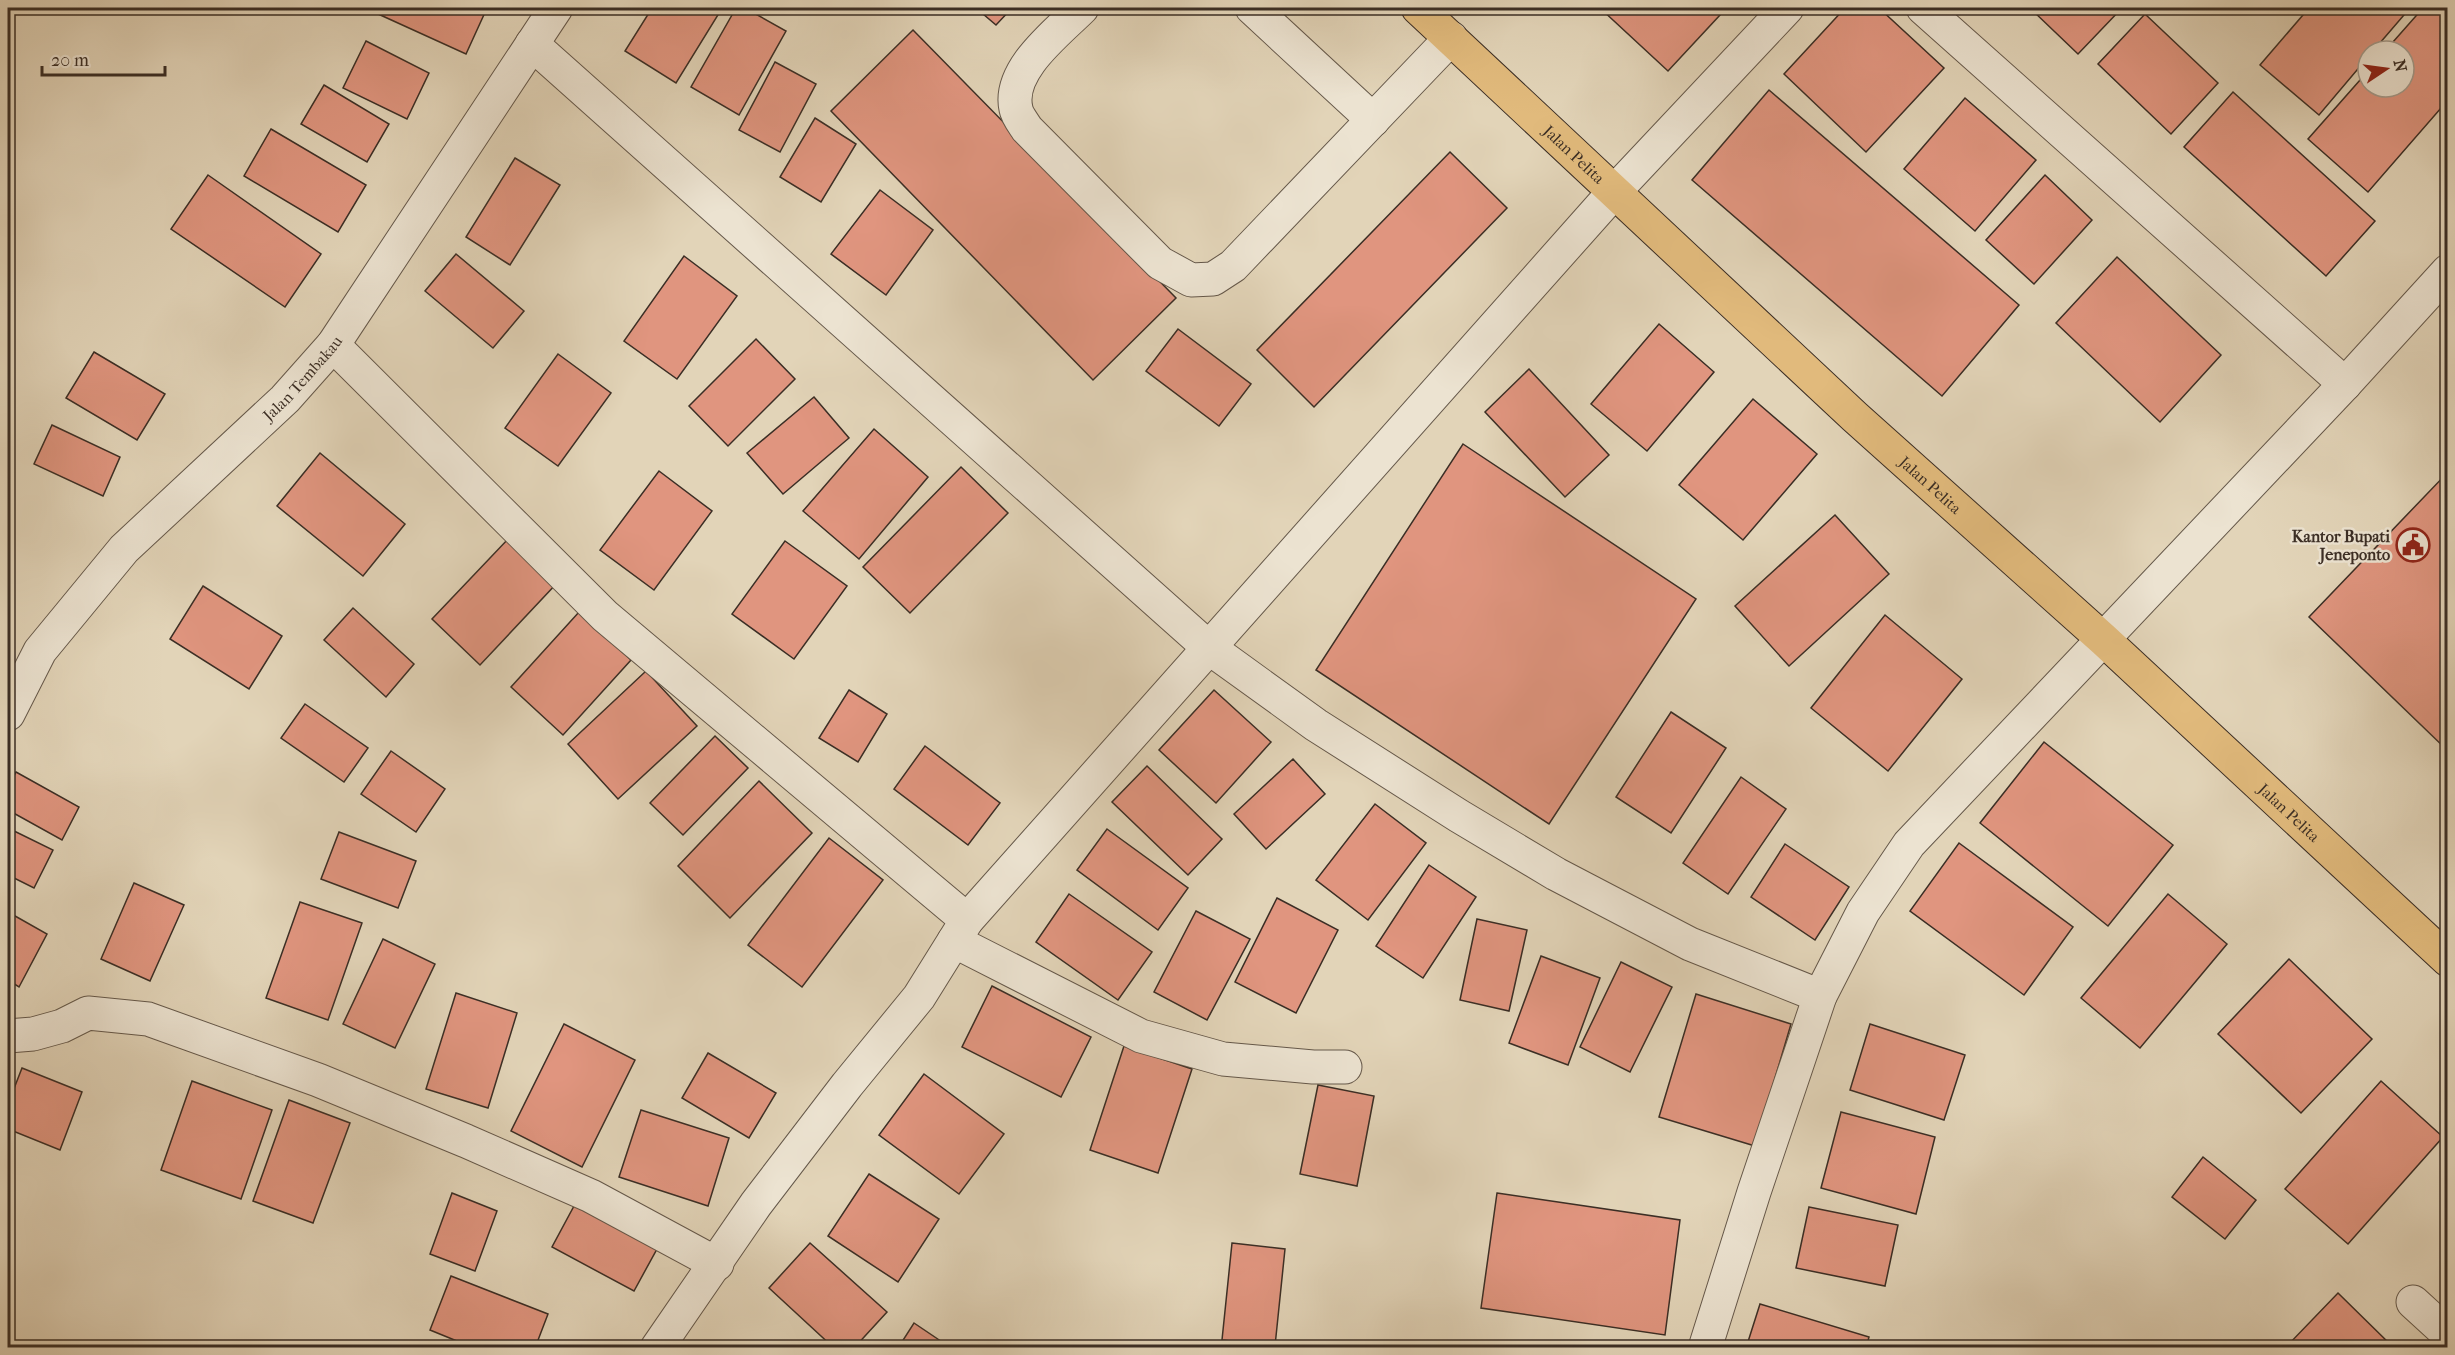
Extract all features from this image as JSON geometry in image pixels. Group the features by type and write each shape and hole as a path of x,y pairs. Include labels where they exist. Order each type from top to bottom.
{"highway":[{"name":"Jalan Pelita","path":"1418,8 1855,417 2104,640 2448,960"}],"street":[{"name":"Jalan Tembakau","path":"8,714 40,651 124,549 285,399 333,345 556,8"},
{"path":"1082,8 1027,63 1016,87 1016,109 1027,129 1160,263 1191,280 1213,279 1233,266 1451,38"},
{"path":"1252,8 1373,120"},
{"path":"657,1347 717,1264 756,1204 847,1085 919,997 960,931 1208,647 1614,192 1787,8"},
{"path":"1923,8 2345,384"},
{"path":"532,44 1208,647 1316,725 1459,816 1556,874 1690,944 1820,996"},
{"path":"1705,1347 1820,996 1863,912 1909,843 2104,640 2448,271"},
{"path":"333,345 605,616 960,931 1141,1036 1222,1059 1313,1067 1345,1067"},
{"path":"8,1036 33,1034 62,1026 88,1013 148,1019 318,1080 466,1141 591,1197 717,1264"},
{"path":"2413,1302 2448,1334"}],"building":[{"path":"378,8 487,8 466,54 376,13"},
{"path":"652,8 718,8 721,10 676,83 625,51"},
{"path":"736,8 745,8 786,31 739,115 691,87"},
{"path":"976,8 1012,8 996,25"},
{"path":"1600,8 1711,8 1720,15 1668,71"},
{"path":"1845,8 1879,8 1944,68 1866,152 1784,74"},
{"path":"2030,8 2122,8 2078,54"},
{"path":"2309,8 2410,8 2383,39 2356,39 2356,71 2319,115 2260,65"},
{"path":"2423,8 2433,8 2448,20 2448,100 2368,192 2308,139 2356,85 2356,99 2416,99 2416,39 2396,39"},
{"path":"2145,14 2218,83 2171,134 2098,64"},
{"path":"913,30 1176,298 1093,380 831,111"},
{"path":"366,41 429,73 407,119 343,88"},
{"path":"775,62 816,84 780,152 739,130"},
{"path":"324,85 389,124 367,162 301,124"},
{"path":"1769,90 2019,305 1942,396 1692,180"},
{"path":"2233,92 2375,221 2326,276 2184,147"},
{"path":"1965,98 2036,160 1975,231 1904,169"},
{"path":"815,118 856,144 821,202 780,177"},
{"path":"271,129 366,185 338,232 244,176"},
{"path":"1450,152 1507,208 1314,407 1257,350"},
{"path":"515,158 560,185 510,265 466,237"},
{"path":"208,175 321,254 285,307 171,229"},
{"path":"2045,175 2092,220 2034,284 1986,240"},
{"path":"880,190 933,230 886,295 831,254"},
{"path":"456,254 524,311 493,348 425,291"},
{"path":"684,256 737,296 677,379 624,341"},
{"path":"2117,257 2221,355 2160,422 2056,323"},
{"path":"1659,324 1714,372 1647,451 1591,404"},
{"path":"1178,329 1251,384 1219,426 1146,371"},
{"path":"756,339 795,379 728,446 689,406"},
{"path":"94,352 165,394 137,440 66,398"},
{"path":"558,354 611,393 558,466 505,428"},
{"path":"1529,369 1609,455 1565,497 1485,412"},
{"path":"814,397 849,438 783,494 747,453"},
{"path":"1753,399 1817,454 1743,540 1679,485"},
{"path":"52,425 120,457 103,496 34,464"},
{"path":"874,429 928,477 859,559 803,511"},
{"path":"1463,444 1696,599 1549,824 1316,670"},
{"path":"320,453 405,524 363,576 277,506"},
{"path":"961,467 1008,513 910,613 863,567"},
{"path":"659,471 712,511 654,590 600,550"},
{"name":"Kantor Bupati Jeneponto","path":"2448,472 2448,751 2309,617"},
{"path":"1835,515 1889,574 1789,666 1735,606"},
{"path":"509,538 557,583 480,665 432,619"},
{"path":"785,541 847,586 794,659 732,614"},
{"path":"203,586 282,636 249,689 170,639"},
{"path":"353,608 414,664 386,697 324,640"},
{"path":"579,612 631,660 563,735 511,687"},
{"path":"1885,615 1962,679 1888,771 1811,708"},
{"path":"646,671 697,726 618,799 568,744"},
{"path":"849,690 887,714 858,762 819,738"},
{"path":"1214,690 1271,742 1216,803 1159,750"},
{"path":"305,704 368,748 344,782 281,738"},
{"path":"1671,712 1726,748 1671,833 1616,797"},
{"path":"715,736 748,768 683,835 650,803"},
{"path":"2044,742 2173,845 2108,926 1980,823"},
{"path":"925,746 1000,803 968,845 894,789"},
{"path":"391,751 445,789 416,832 361,794"},
{"path":"1293,759 1325,794 1266,849 1234,814"},
{"path":"1147,766 1222,839 1188,875 1112,802"},
{"path":"16,772 79,807 62,840 8,810 8,788"},
{"path":"1741,777 1786,809 1728,894 1683,863"},
{"path":"759,781 812,833 730,918 678,866"},
{"path":"1375,804 1426,843 1368,920 1316,880"},
{"path":"8,828 53,850 34,888 8,875"},
{"path":"1107,829 1188,888 1158,930 1077,870"},
{"path":"339,832 416,861 398,908 321,879"},
{"path":"829,838 883,880 802,987 748,945"},
{"path":"1959,843 2073,927 2024,995 1910,911"},
{"path":"1785,844 1849,887 1815,940 1751,897"},
{"path":"1429,865 1476,897 1423,978 1376,946"},
{"path":"134,883 184,905 150,981 101,959"},
{"path":"1069,894 1152,952 1118,1000 1036,942"},
{"path":"2168,894 2227,944 2140,1048 2081,998"},
{"path":"1277,898 1338,930 1296,1013 1235,982"},
{"path":"300,902 362,923 328,1020 266,998"},
{"path":"1196,911 1250,939 1207,1020 1154,992"},
{"path":"8,912 47,934 19,987 8,980"},
{"path":"1477,919 1527,930 1509,1011 1460,1000"},
{"path":"383,939 435,964 395,1048 343,1024"},
{"path":"1541,956 1600,978 1568,1065 1509,1043"},
{"path":"2289,959 2372,1039 2301,1113 2218,1034"},
{"path":"1621,962 1672,987 1630,1072 1580,1047"},
{"path":"992,986 1091,1037 1061,1097 962,1047"},
{"path":"456,993 517,1013 488,1108 426,1089"},
{"path":"1696,994 1791,1024 1755,1146 1659,1117"},
{"path":"564,1024 635,1060 582,1167 511,1131"},
{"path":"1870,1024 1965,1055 1944,1120 1850,1090"},
{"path":"1124,1046 1192,1069 1158,1173 1090,1150"},
{"path":"708,1053 776,1093 749,1138 682,1098"},
{"path":"22,1068 82,1092 60,1150 8,1129 8,1104"},
{"path":"924,1074 1004,1134 959,1194 879,1135"},
{"path":"192,1081 272,1110 241,1199 161,1170"},
{"path":"2381,1081 2443,1137 2348,1244 2285,1189"},
{"path":"1318,1085 1374,1096 1357,1186 1300,1174"},
{"path":"289,1100 350,1123 313,1223 253,1201"},
{"path":"641,1110 729,1138 708,1206 619,1177"},
{"path":"1841,1112 1935,1137 1916,1214 1821,1188"},
{"path":"2203,1157 2256,1200 2225,1239 2172,1197"},
{"path":"869,1174 939,1219 898,1282 828,1236"},
{"path":"452,1193 497,1211 475,1271 430,1254"},
{"path":"581,1193 663,1238 634,1291 552,1247"},
{"path":"1497,1193 1680,1220 1665,1335 1481,1308"},
{"path":"1809,1207 1898,1225 1885,1286 1796,1268"},
{"path":"810,1243 887,1312 854,1348 834,1348 769,1288"},
{"path":"1232,1243 1285,1249 1275,1346 1222,1340"},
{"path":"451,1276 548,1314 535,1348 474,1348 430,1330"},
{"path":"2338,1293 2394,1348 2285,1348"},
{"path":"1760,1304 1869,1337 1866,1348 1746,1348"},
{"path":"914,1323 951,1348 898,1348"}],"place":[{"name":"Kantor Bupati Jeneponto","path":"2413,545"}]}
